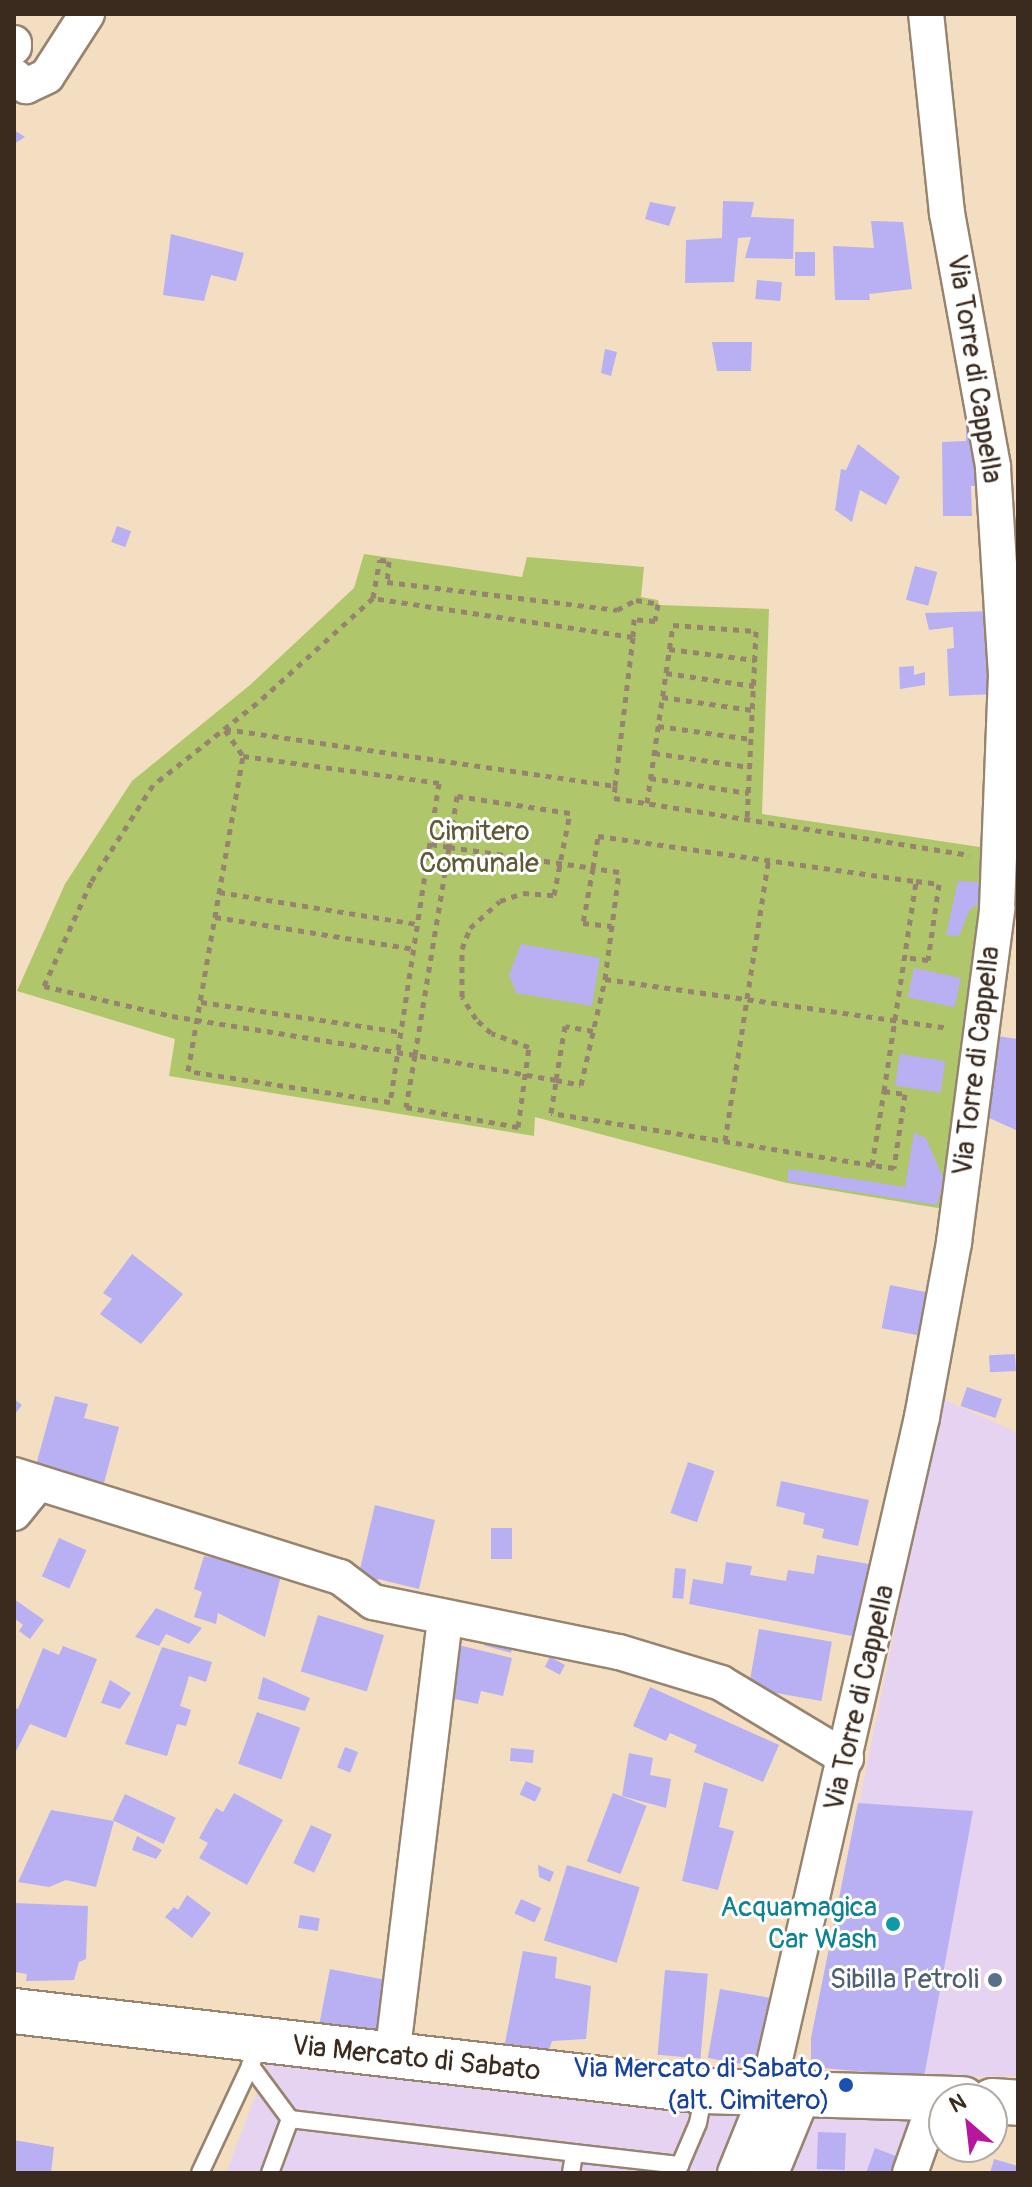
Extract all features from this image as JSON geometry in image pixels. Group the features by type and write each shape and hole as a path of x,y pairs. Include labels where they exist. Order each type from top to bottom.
{"street":[{"path":"14,76 26,86 47,76 87,14"},
{"name":"Via Torre di Cappella","path":"785,2094 846,1758 924,1403 954,1242 1001,861 1011,826 1006,675 993,466 947,213 926,14"},
{"path":"14,1513 26,1479 340,1577 373,1602 619,1652 721,1683 846,1758"},
{"path":"392,2057 445,1619"},
{"name":"Via Mercato di Sabato","path":"14,2011 256,2053 392,2057 704,2091 928,2097"},
{"path":"735,2173 785,2094"},
{"path":"771,2173 785,2094"},
{"path":"910,2173 928,2139"}],"lane":[{"path":"256,2053 290,2119 270,2173"},
{"path":"200,2173 256,2053"},
{"path":"290,2119 574,2153 678,2169 698,2123 704,2091"},
{"path":"571,2173 574,2153"}],"path":[{"path":"430,844 619,872 605,979 581,1085 398,1051 197,1020 44,986 91,882 153,785 225,729 373,598 380,560 389,561 387,582 617,610 636,600 658,604 655,621 634,619 614,798 1001,861"},
{"path":"373,598 633,637"},
{"path":"647,803 673,625 756,631 747,820"},
{"path":"669,649 755,660"},
{"path":"666,673 754,686"},
{"path":"662,697 752,710"},
{"path":"658,726 751,739"},
{"path":"225,729 243,756 188,1071 390,1102 439,783 243,756"},
{"path":"225,729 615,786"},
{"path":"654,753 750,767"},
{"path":"650,778 749,793"},
{"path":"457,796 570,813 554,895 523,893 500,901 470,928 462,949 462,997 491,1033 529,1047 518,1127 406,1107 449,847 457,796"},
{"path":"612,926 583,923 598,836 939,884 928,960 905,957"},
{"path":"725,1141 768,862"},
{"path":"872,1165 916,881"},
{"path":"219,892 417,924"},
{"path":"215,917 414,949"},
{"path":"605,979 981,1032"},
{"path":"201,1002 401,1032"},
{"path":"593,1031 565,1026 551,1113 894,1168 905,1094 884,1091"}],"shaded area":[{"path":"942,1399 1018,1433 1018,2076 924,2077 811,2038"},
{"path":"269,2060 925,2118 902,2173 226,2173"}],"green space":[{"name":"Cimitero Comunale","path":"364,554 522,577 527,557 644,567 641,597 658,600 659,605 769,609 762,814 986,848 944,1209 787,1183 535,1117 534,1136 169,1076 175,1039 17,991 65,884 132,781 250,685 354,588"}],"building":[{"path":"14,130 25,137 14,144"},
{"path":"723,201 754,202 751,217 794,219 793,259 745,258 751,237 738,238 734,282 685,283 686,240 722,238"},
{"path":"650,202 676,207 669,226 645,219"},
{"path":"871,221 903,222 912,289 869,294 870,300 835,300 833,246 874,248"},
{"path":"171,234 244,253 236,281 211,275 204,301 163,295"},
{"path":"795,252 815,252 815,276 795,276"},
{"path":"757,280 782,282 780,301 755,299"},
{"path":"712,342 752,342 751,371 717,371"},
{"path":"605,349 617,352 611,376 601,373"},
{"path":"984,428 988,486 971,486 972,516 943,516 942,442 966,441 966,429"},
{"path":"858,444 900,477 886,505 860,490 852,522 835,510 841,469 846,470"},
{"path":"117,526 131,531 125,547 111,542"},
{"path":"915,566 937,572 928,606 906,600"},
{"path":"994,611 997,694 949,696 947,649 954,648 953,627 929,630 925,613"},
{"path":"914,666 914,675 925,672 925,685 900,689 899,667"},
{"path":"958,881 994,883 989,898 970,909 959,936 946,935"},
{"path":"521,944 600,958 592,1006 516,993 509,975"},
{"path":"914,968 961,978 955,1007 908,997"},
{"path":"997,1036 1018,1039 1018,1131 987,1117"},
{"path":"900,1054 945,1061 940,1093 895,1086"},
{"path":"914,1133 926,1138 944,1180 937,1205 787,1181 789,1169 905,1187"},
{"path":"132,1254 183,1294 141,1344 100,1314 112,1299 103,1293"},
{"path":"890,1285 933,1293 925,1337 882,1328"},
{"path":"1015,1354 1016,1371 990,1372 989,1355"},
{"path":"967,1387 1002,1399 995,1418 960,1406"},
{"path":"55,1396 88,1404 84,1418 119,1427 104,1483 36,1465"},
{"path":"14,1399 22,1405 14,1415"},
{"path":"688,1462 714,1471 697,1522 670,1513"},
{"path":"781,1481 869,1500 858,1546 822,1538 824,1529 803,1524 805,1513 776,1506"},
{"path":"375,1505 435,1520 419,1589 378,1579 375,1590 356,1586"},
{"path":"491,1528 512,1528 512,1559 491,1559"},
{"path":"59,1538 86,1550 69,1589 42,1576"},
{"path":"817,1555 875,1565 862,1638 689,1604 693,1579 723,1584 726,1562 752,1566 750,1575 786,1581 788,1570 814,1574"},
{"path":"204,1556 282,1572 265,1637 218,1613 216,1624 194,1617 202,1592 194,1589"},
{"path":"675,1568 686,1569 683,1599 672,1598"},
{"path":"14,1599 44,1620 30,1639 19,1631 23,1625 14,1618"},
{"path":"156,1608 202,1628 189,1644 166,1634 159,1646 135,1637"},
{"path":"318,1615 384,1635 367,1692 301,1671"},
{"path":"759,1629 832,1642 821,1701 749,1688"},
{"path":"487,1634 514,1641 511,1653 484,1646"},
{"path":"450,1643 512,1658 503,1696 481,1691 478,1704 445,1697"},
{"path":"63,1646 97,1659 66,1738 30,1724 14,1755 14,1707 18,1709 43,1648 59,1655"},
{"path":"162,1647 212,1662 206,1682 189,1676 180,1706 191,1710 186,1726 177,1724 167,1756 125,1744"},
{"path":"550,1657 565,1665 560,1675 545,1667"},
{"path":"263,1677 310,1698 305,1711 258,1699"},
{"path":"110,1680 131,1693 120,1709 101,1703"},
{"path":"650,1687 779,1745 763,1782 694,1752 697,1745 670,1733 666,1741 633,1726"},
{"path":"257,1712 300,1728 281,1779 238,1764"},
{"path":"345,1747 358,1752 350,1773 337,1768"},
{"path":"511,1748 534,1750 533,1763 510,1761"},
{"path":"629,1753 653,1758 650,1775 671,1779 666,1808 622,1796"},
{"path":"526,1781 541,1788 535,1802 520,1795"},
{"path":"704,1782 728,1789 719,1827 734,1831 718,1890 682,1881"},
{"path":"234,1793 283,1820 247,1885 199,1858 208,1843 199,1838 216,1808 223,1812"},
{"path":"613,1793 647,1806 620,1874 587,1861"},
{"path":"125,1794 176,1818 163,1844 113,1820"},
{"name":"Acquamagica Car Wash","path":"858,1803 973,1811 924,2077 811,2067 811,2038"},
{"path":"51,1810 114,1821 96,1887 66,1880 49,1887 18,1882"},
{"path":"311,1825 332,1835 314,1873 293,1863"},
{"path":"137,1836 162,1850 156,1859 132,1850"},
{"path":"538,1865 554,1872 550,1882 539,1877"},
{"path":"567,1865 640,1887 617,1963 544,1941"},
{"path":"187,1895 211,1913 192,1938 165,1917 174,1907 178,1910"},
{"path":"521,1899 541,1908 535,1923 514,1914"},
{"path":"14,1903 88,1906 86,1959 79,1962 74,1980 26,1981 27,1974 14,1972"},
{"path":"300,1915 320,1918 318,1931 298,1928"},
{"path":"523,1951 557,1957 555,1978 591,1986 586,2039 552,2041 547,2055 503,2053"},
{"path":"330,1969 386,1980 375,2035 319,2024"},
{"path":"665,1970 708,1974 700,2058 658,2055"},
{"path":"720,1989 771,1998 759,2067 708,2058"},
{"path":"818,2132 846,2133 845,2170 817,2169"},
{"path":"14,2140 54,2147 51,2173 14,2173"},
{"path":"875,2148 901,2158 895,2173 866,2173"},
{"path":"993,2163 1018,2166 1018,2173 990,2173"}],"place":[{"name":"Acquamagica Car Wash","path":"893,1924"},
{"name":"Sibilla Petroli","path":"995,1980"},
{"name":"Via Mercato di Sabato, (alt. Cimitero)","path":"846,2085"}]}
